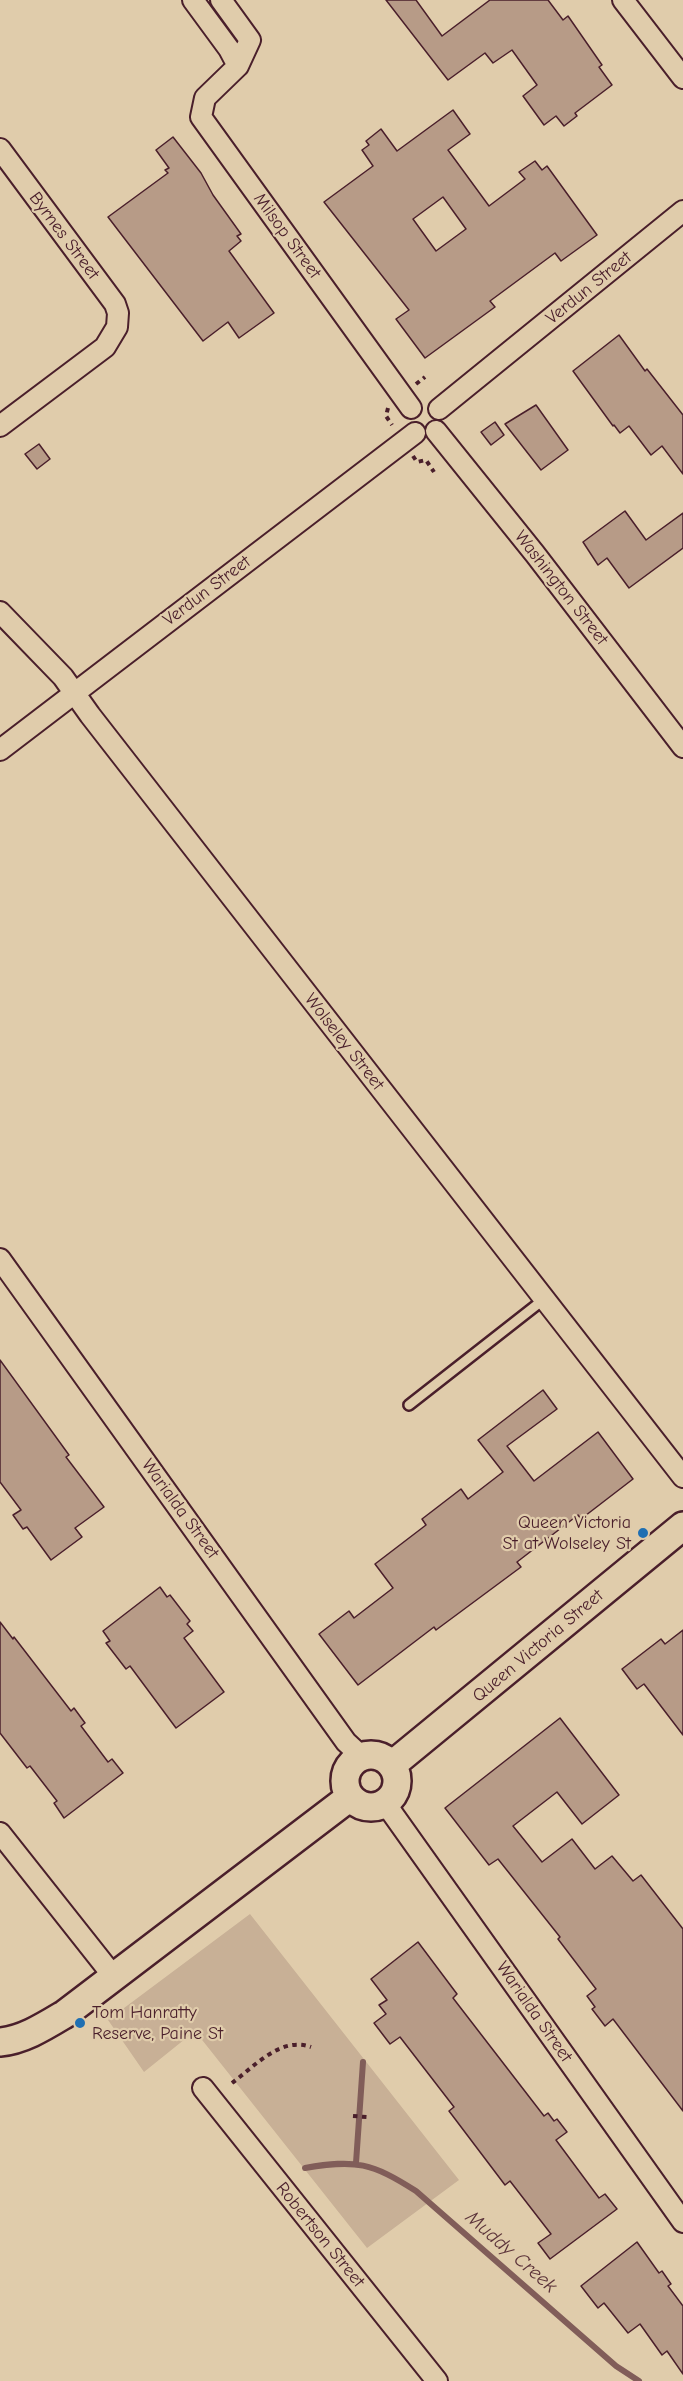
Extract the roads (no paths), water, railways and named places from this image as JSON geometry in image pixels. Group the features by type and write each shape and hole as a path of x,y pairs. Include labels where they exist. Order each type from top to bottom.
{"main road":[{"name":"Queen Victoria Street","path":"392,1765 683,1526"},
{"path":"371,1754 379,1756 392,1765 397,1782 395,1791 385,1803 374,1807 365,1807 357,1803 346,1789 346,1772 350,1765 362,1756 371,1754"},
{"path":"0,2043 42,2028 65,2014 350,1797"}],"street":[{"path":"193,0 238,66"},
{"name":"Milsop Street","path":"220,0 250,39 238,66 205,98 201,117 411,408"},
{"path":"623,0 683,78"},
{"name":"Byrnes Street","path":"0,149 115,304 118,313 117,327 105,347 0,426"},
{"name":"Verdun Street","path":"439,409 683,211"},
{"path":"423,401 439,409 442,420 436,431 425,436 415,433 409,427 407,417 411,408 423,401"},
{"name":"Washington Street","path":"436,431 535,554 683,747"},
{"name":"Verdun Street","path":"0,750 415,433"},
{"name":"Wolseley Street","path":"0,612 63,677 73,693 543,1300 683,1477"},
{"name":"Warialda Street","path":"0,1259 346,1742 362,1756"},
{"name":"Warialda Street","path":"385,1803 683,2222"},
{"path":"0,1833 114,1977"},
{"name":"Robertson Street","path":"203,2088 437,2381"}],"lane":[{"path":"409,1405 543,1300"}],"waterway":[{"path":"356,2163 363,2062"},
{"name":"Muddy Creek","path":"305,2168 338,2164 363,2166 387,2174 416,2191 616,2366 639,2381"}],"place":[{"name":"Queen Victoria St at Wolseley St","path":"643,1533"},
{"name":"Tom Hanratty Reserve, Paine St","path":"80,2023"}]}
